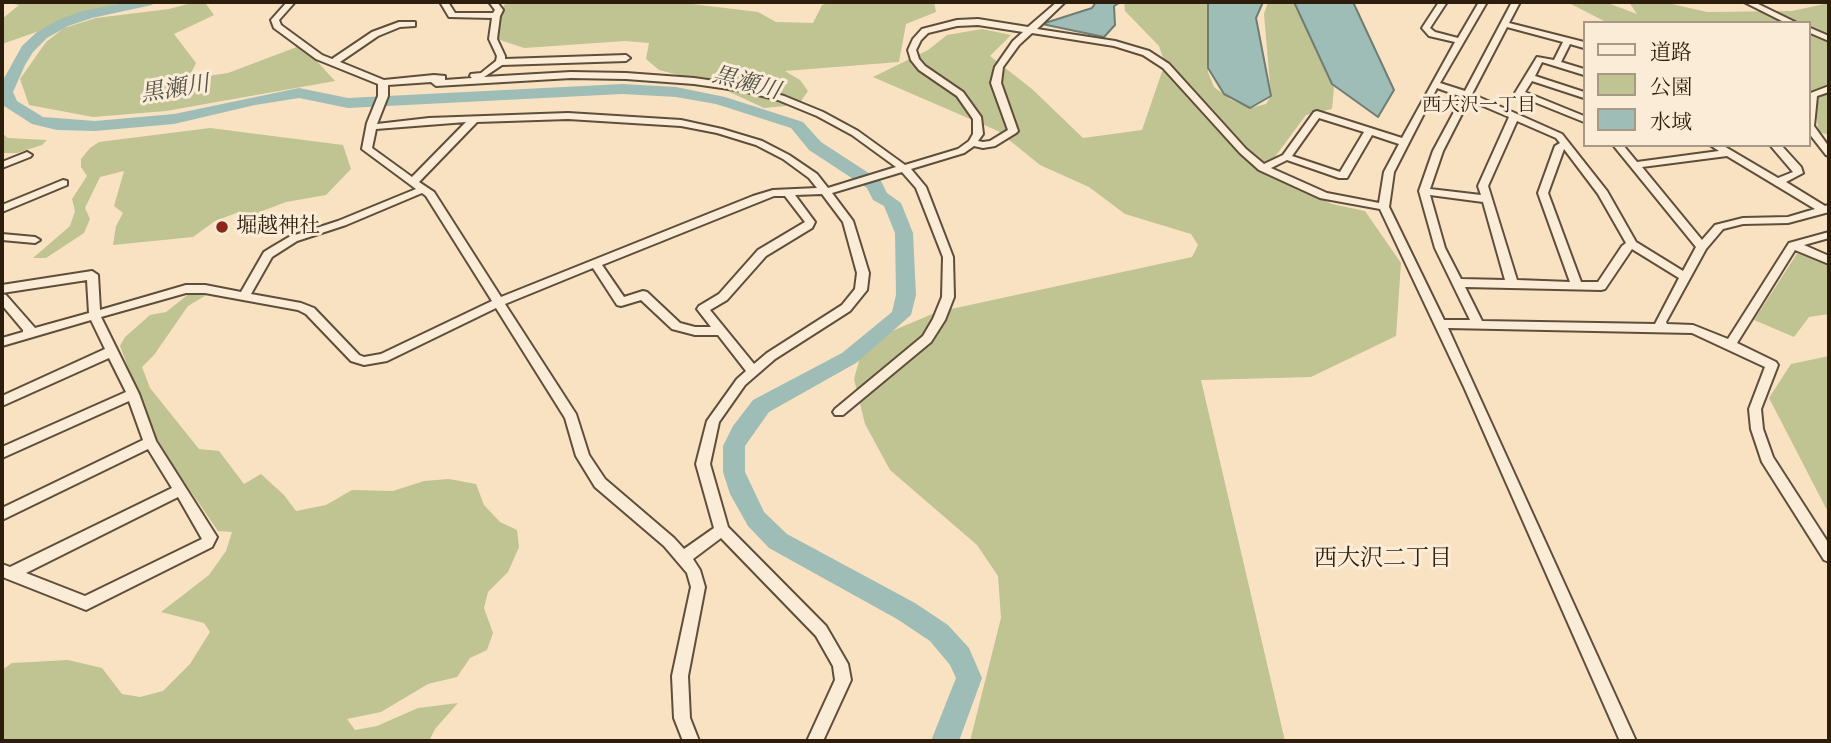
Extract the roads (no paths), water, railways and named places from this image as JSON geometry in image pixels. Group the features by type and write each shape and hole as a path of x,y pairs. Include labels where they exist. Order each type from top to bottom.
{"street":[{"path":"291,2 275,20 277,26 319,57 383,85 483,75 500,62 626,58"},
{"path":"443,2 452,15 496,16"},
{"path":"493,2 499,10 493,39 501,56 500,62"},
{"path":"972,143 992,144 1013,131 996,83 999,68 1028,30 1061,2"},
{"path":"1443,2 1426,28 1432,34 1460,41"},
{"path":"1483,2 1435,84 1389,172 1384,207 1441,324 1628,741"},
{"path":"1478,325 1440,248 1424,191 1438,151 1516,2"},
{"path":"1748,2 1789,21"},
{"path":"2,342 186,289 244,294 301,307 310,311 355,358 364,361 383,358 499,302 757,198 773,193 827,191 961,151 972,143 978,134 978,119 972,107 960,94 922,68 915,60 912,50 916,39 925,31 957,23 978,22 1115,44 1157,58 1243,151 1263,168 1324,196 1384,207"},
{"path":"333,62 375,34 412,23"},
{"path":"1504,24 1582,44"},
{"path":"1810,30 1829,38"},
{"path":"1556,64 1568,40"},
{"path":"1582,71 1540,59 1520,93 1582,118"},
{"path":"434,78 436,83 571,75 626,76 743,88 781,98 820,114 855,133 903,170 921,187 943,241 948,257 948,297 928,339 839,412"},
{"path":"1529,77 1582,94"},
{"path":"1435,84 1559,136 1603,193 1632,244 1685,277"},
{"path":"383,85 383,96 366,149 419,185 499,302 571,417 583,456 600,483 669,542 693,570 698,587 680,676 682,718 691,741"},
{"path":"1810,103 1815,92 1829,89"},
{"path":"1263,168 1286,157 1317,114 1404,142"},
{"path":"372,125 581,116 681,123 759,143 786,157 813,176 827,191 848,221 863,273 861,290 846,308 771,356 741,382 713,421 703,464 722,530 821,631 840,664 843,680 814,741"},
{"path":"1512,284 1483,186 1514,116"},
{"path":"244,294 268,255 276,249 313,231 342,223 419,185 475,119"},
{"path":"1810,127 1829,153"},
{"path":"1286,157 1343,176 1370,131"},
{"path":"1816,136 1829,139"},
{"path":"1567,145 1560,146 1543,193 1577,285"},
{"path":"1620,147 1702,247"},
{"path":"1718,147 1827,209"},
{"path":"1777,147 1798,173 1778,182"},
{"path":"1635,165 1728,153"},
{"path":"2,165 27,155"},
{"path":"2,209 62,183"},
{"path":"1424,191 1485,199"},
{"path":"753,371 704,309 723,297 762,253 808,226 810,222 789,194"},
{"path":"1662,329 1660,322 1685,277 1702,247 1719,227 1743,221 1788,220 1827,209"},
{"path":"1730,345 1793,245 1829,235"},
{"path":"2,237 35,240"},
{"path":"1457,283 1601,286 1626,248 1632,244"},
{"path":"1793,245 1829,260"},
{"path":"597,265 621,302 643,295 676,326 695,331 721,331"},
{"path":"2,289 92,275 95,316 133,394 150,442 210,537 206,543 86,603 6,572"},
{"path":"2,298 29,330 28,335"},
{"path":"1441,324 1693,329 1772,365 1755,409 1757,429 1767,458 1829,556"},
{"path":"2,401 113,351"},
{"path":"2,453 133,394"},
{"path":"2,514 150,442"},
{"path":"6,572 180,490"},
{"path":"683,558 722,530"}],"water":[{"path":"1096,2 1121,2 1114,6 1115,25 1104,37 1042,24 1092,8"},
{"path":"1208,2 1263,2 1256,18 1271,96 1250,108 1224,94 1208,68"},
{"path":"1294,2 1353,2 1394,90 1378,117 1332,84"}],"waterway":[{"name":"黒瀬川","path":"147,2 88,14 63,23 42,35 27,49 17,65 5,92 10,103 38,121 57,125 95,126 174,119 255,100 299,93 348,103 622,89 676,92 719,100 797,125 815,146 875,185 879,196 892,203 904,233 906,295 901,315 849,358 761,406 734,446 734,472 756,519 778,541 906,611 939,633 960,657 969,678 945,741"}],"place":[{"name":"堀越神社","path":"222,227"}],"district":[{"name":"西大沢一丁目","path":"1479,106"},
{"name":"西大沢二丁目","path":"1383,559"}]}
